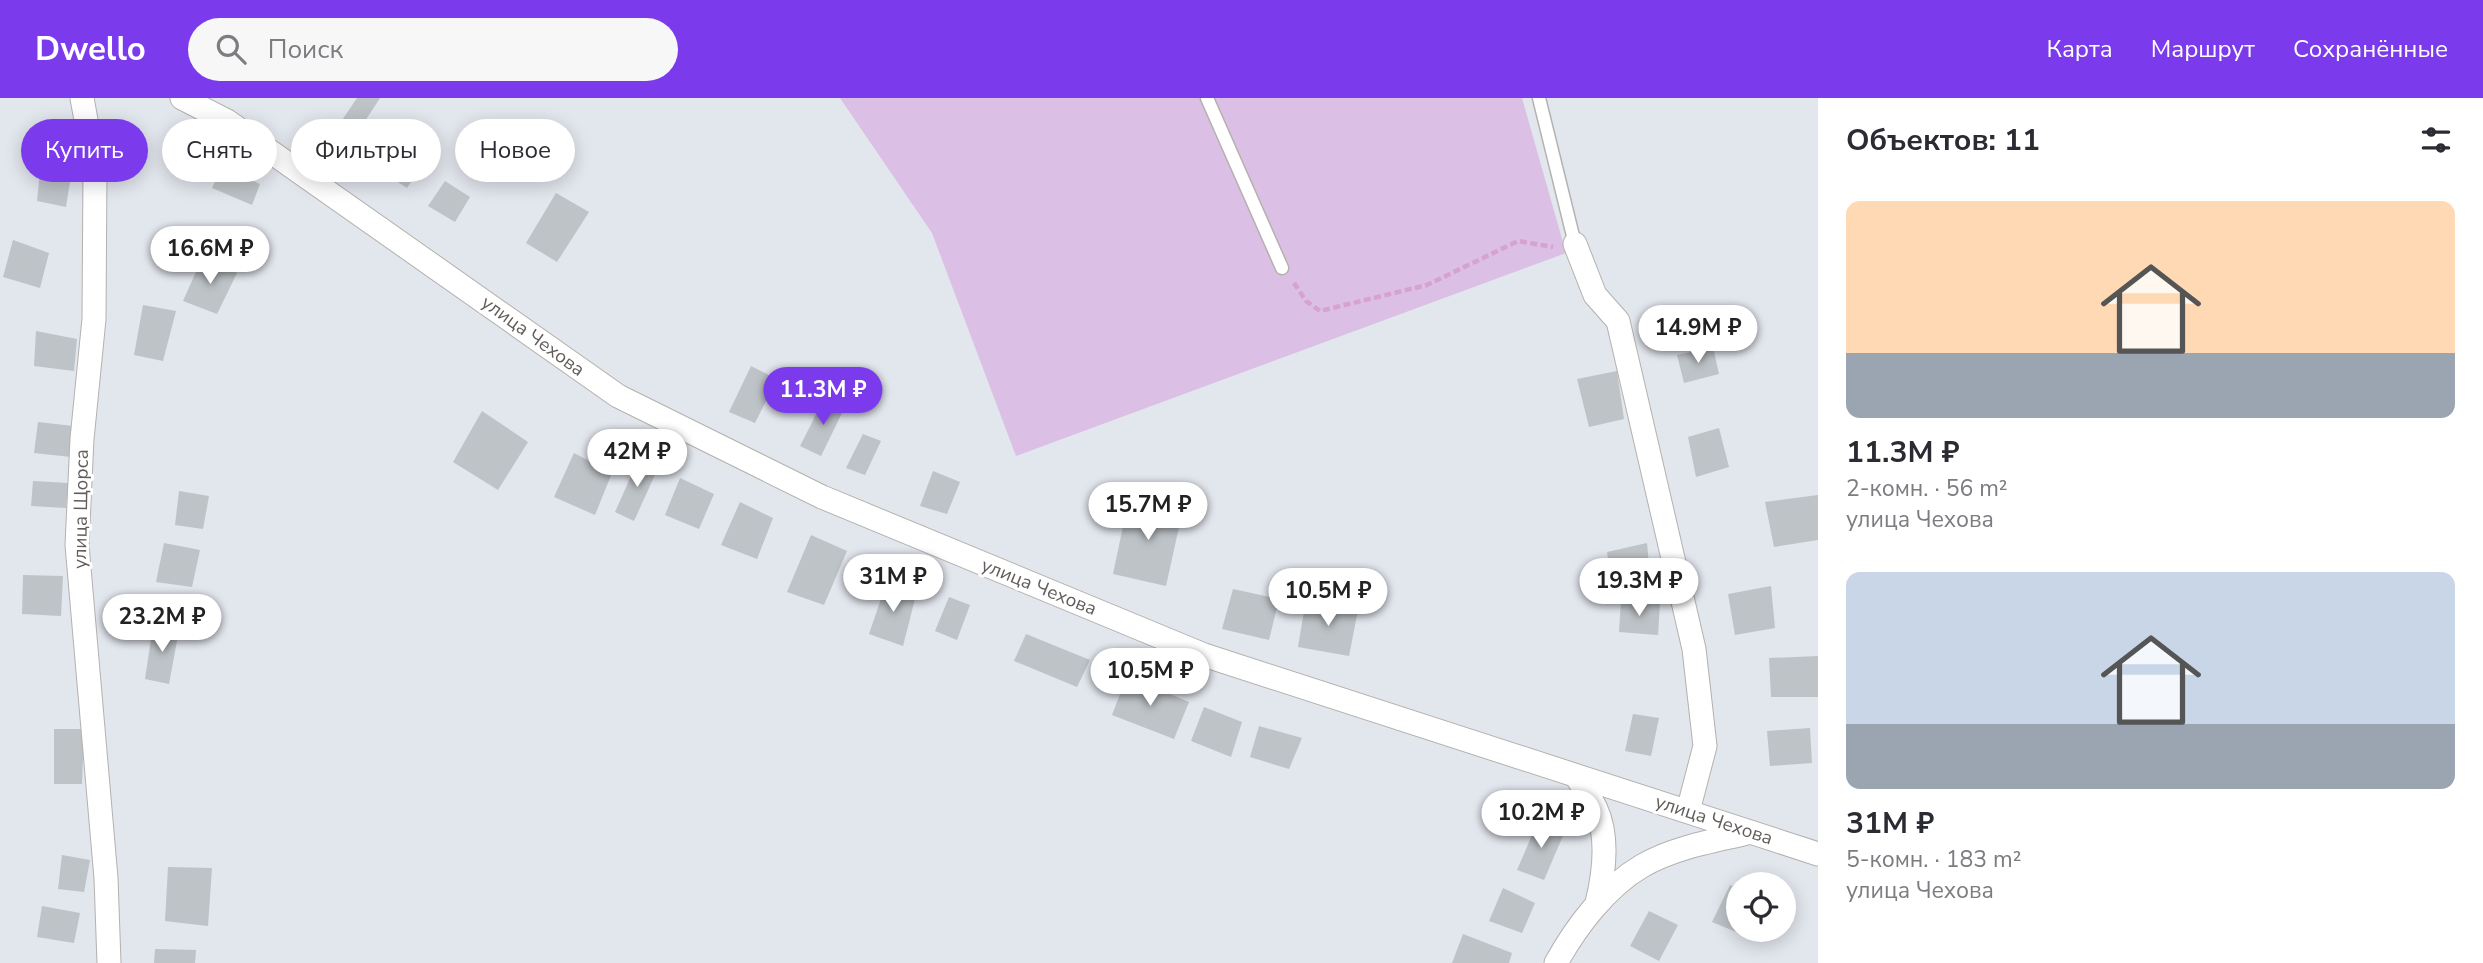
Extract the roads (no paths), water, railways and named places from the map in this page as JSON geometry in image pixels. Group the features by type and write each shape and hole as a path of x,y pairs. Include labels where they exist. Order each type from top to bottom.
{"street":[{"name":"улица Щорса","path":"82,98 95,170 94,319 82,439 77,545 106,878 109,963"},
{"name":"улица Чехова","path":"182,98 227,121 618,397 822,497 1204,655 1818,854"},
{"path":"1575,244 1595,295 1618,321 1694,649 1705,746 1688,811"},
{"path":"1576,776 1597,811 1604,842 1603,876 1597,903"},
{"path":"1556,963 1597,903 1642,866 1687,847 1751,832"}],"lane":[{"path":"1207,98 1282,268"},
{"path":"1539,98 1575,244"}]}
